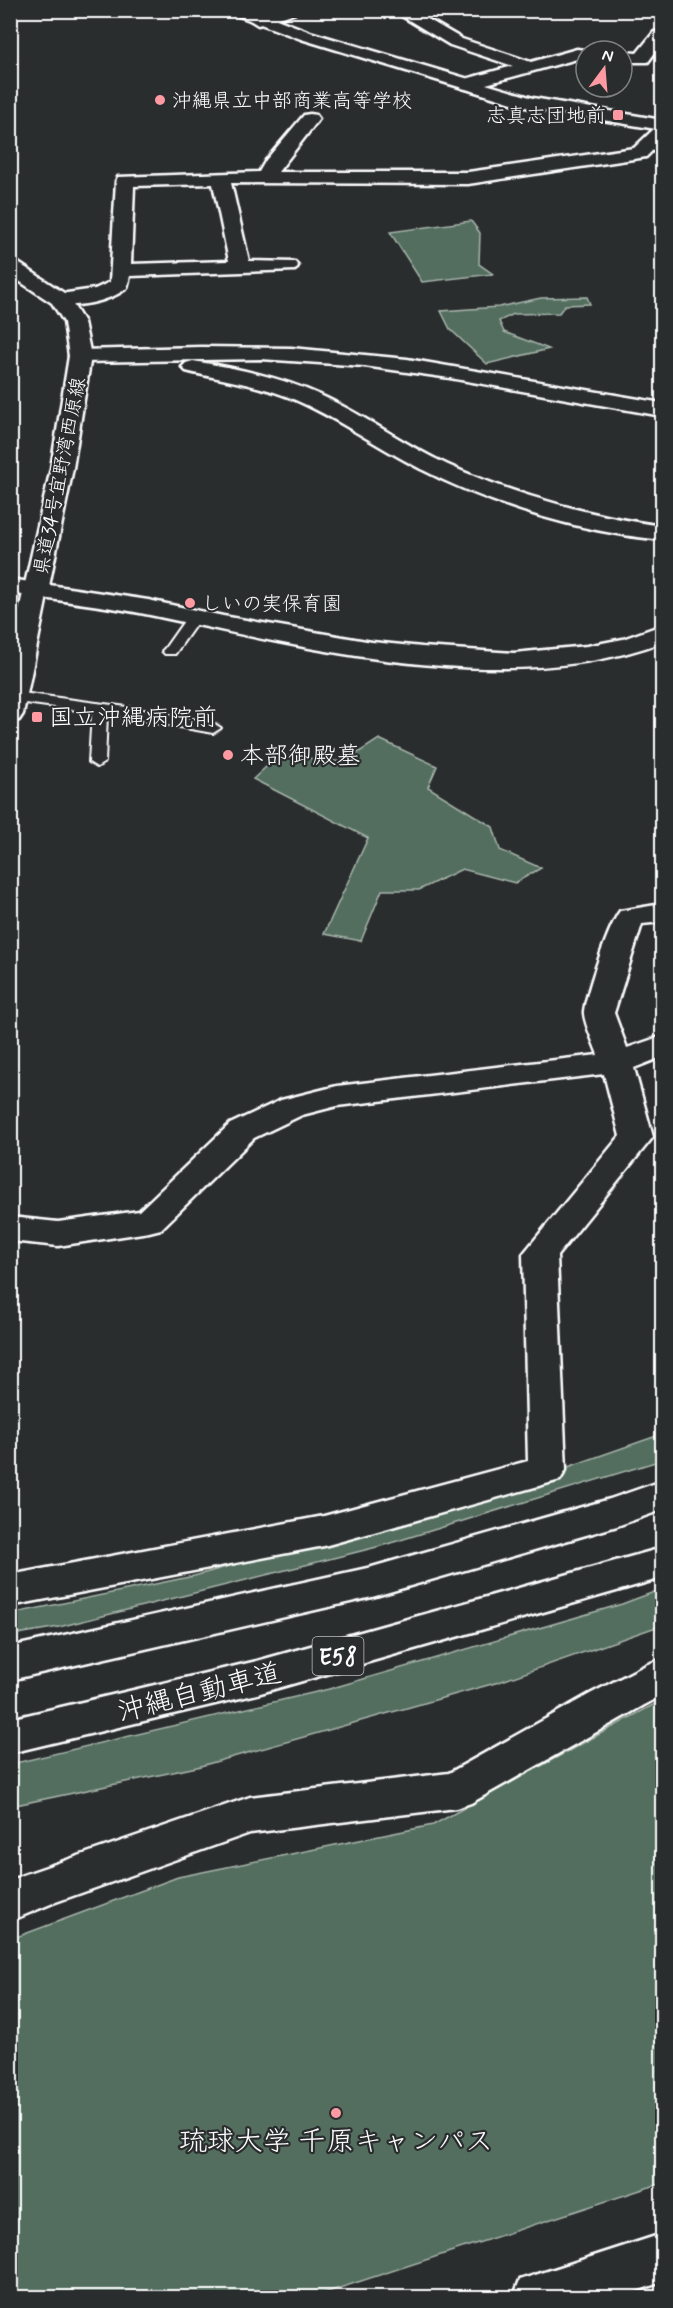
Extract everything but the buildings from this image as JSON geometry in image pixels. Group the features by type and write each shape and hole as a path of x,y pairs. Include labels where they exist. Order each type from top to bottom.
{"main road":[{"path":"237,10 258,20 468,84 564,110 663,125"},
{"path":"258,20 289,10"},
{"path":"400,10 456,42 531,67"},
{"path":"634,58 642,58 660,35"},
{"path":"468,84 574,54"},
{"path":"266,177 272,164 310,119"},
{"path":"125,181 266,177 468,178 640,153 663,131"},
{"path":"60,299 92,296 114,290 120,284 125,181 123,161"},
{"path":"221,180 240,266"},
{"name":"県道34号宜野湾西原線","path":"10,266 60,299 74,322 80,356 74,406 12,705"},
{"path":"120,270 288,266"},
{"path":"244,377 250,353"},
{"path":"80,356 250,353 322,356 401,365 663,410"},
{"path":"182,365 244,377 326,406 431,465 506,495 566,514 638,530 663,533"},
{"path":"10,586 148,607 372,650 514,661 587,654 630,645 663,633"},
{"path":"10,1591 324,1531 547,1470 540,1254 637,1137 617,1063 598,1013 609,974 630,917 663,913"},
{"path":"10,1229 58,1234 149,1221 242,1131 292,1107 337,1096 617,1063 663,1046"},
{"path":"10,1664 372,1582 618,1511 663,1495"},
{"name":"沖縄自動車道","path":"10,1736 79,1722 353,1653 663,1563"},
{"path":"10,1902 39,1889 249,1815 456,1790 663,1676"},
{"path":"538,2298 663,2258"}],"lane":[{"path":"170,651 194,617"},
{"path":"12,705 100,708 213,728"},
{"path":"97,762 100,708"}],"green space":[{"path":"471,221 480,233 479,264 493,274 422,282 390,232"},
{"path":"587,297 590,304 565,305 559,313 514,314 499,321 504,332 549,349 487,364 450,329 441,311 499,307 541,298"},
{"path":"379,739 437,766 428,787 493,827 500,850 541,868 515,883 462,869 419,890 382,890 361,941 324,934 368,838 253,779 279,755 344,762"},
{"path":"662,1434 662,1460 381,1546 59,1627 11,1635 10,1614 194,1576 508,1488"},
{"path":"662,1589 662,1625 499,1682 197,1767 11,1806 11,1764 329,1689 622,1604"},
{"name":"琉球大学 千原キャンパス","path":"662,1700 662,2183 312,2297 11,2297 11,1939 178,1877 433,1825"}],"place":[{"name":"沖縄県立中部商業高等学校","path":"160,100"},
{"name":"志真志団地前","path":"618,115"},
{"name":"しいの実保育園","path":"190,603"},
{"name":"国立沖縄病院前","path":"37,717"},
{"name":"本部御殿墓","path":"228,755"},
{"name":"琉球大学 千原キャンパス","path":"336,2113"}]}
